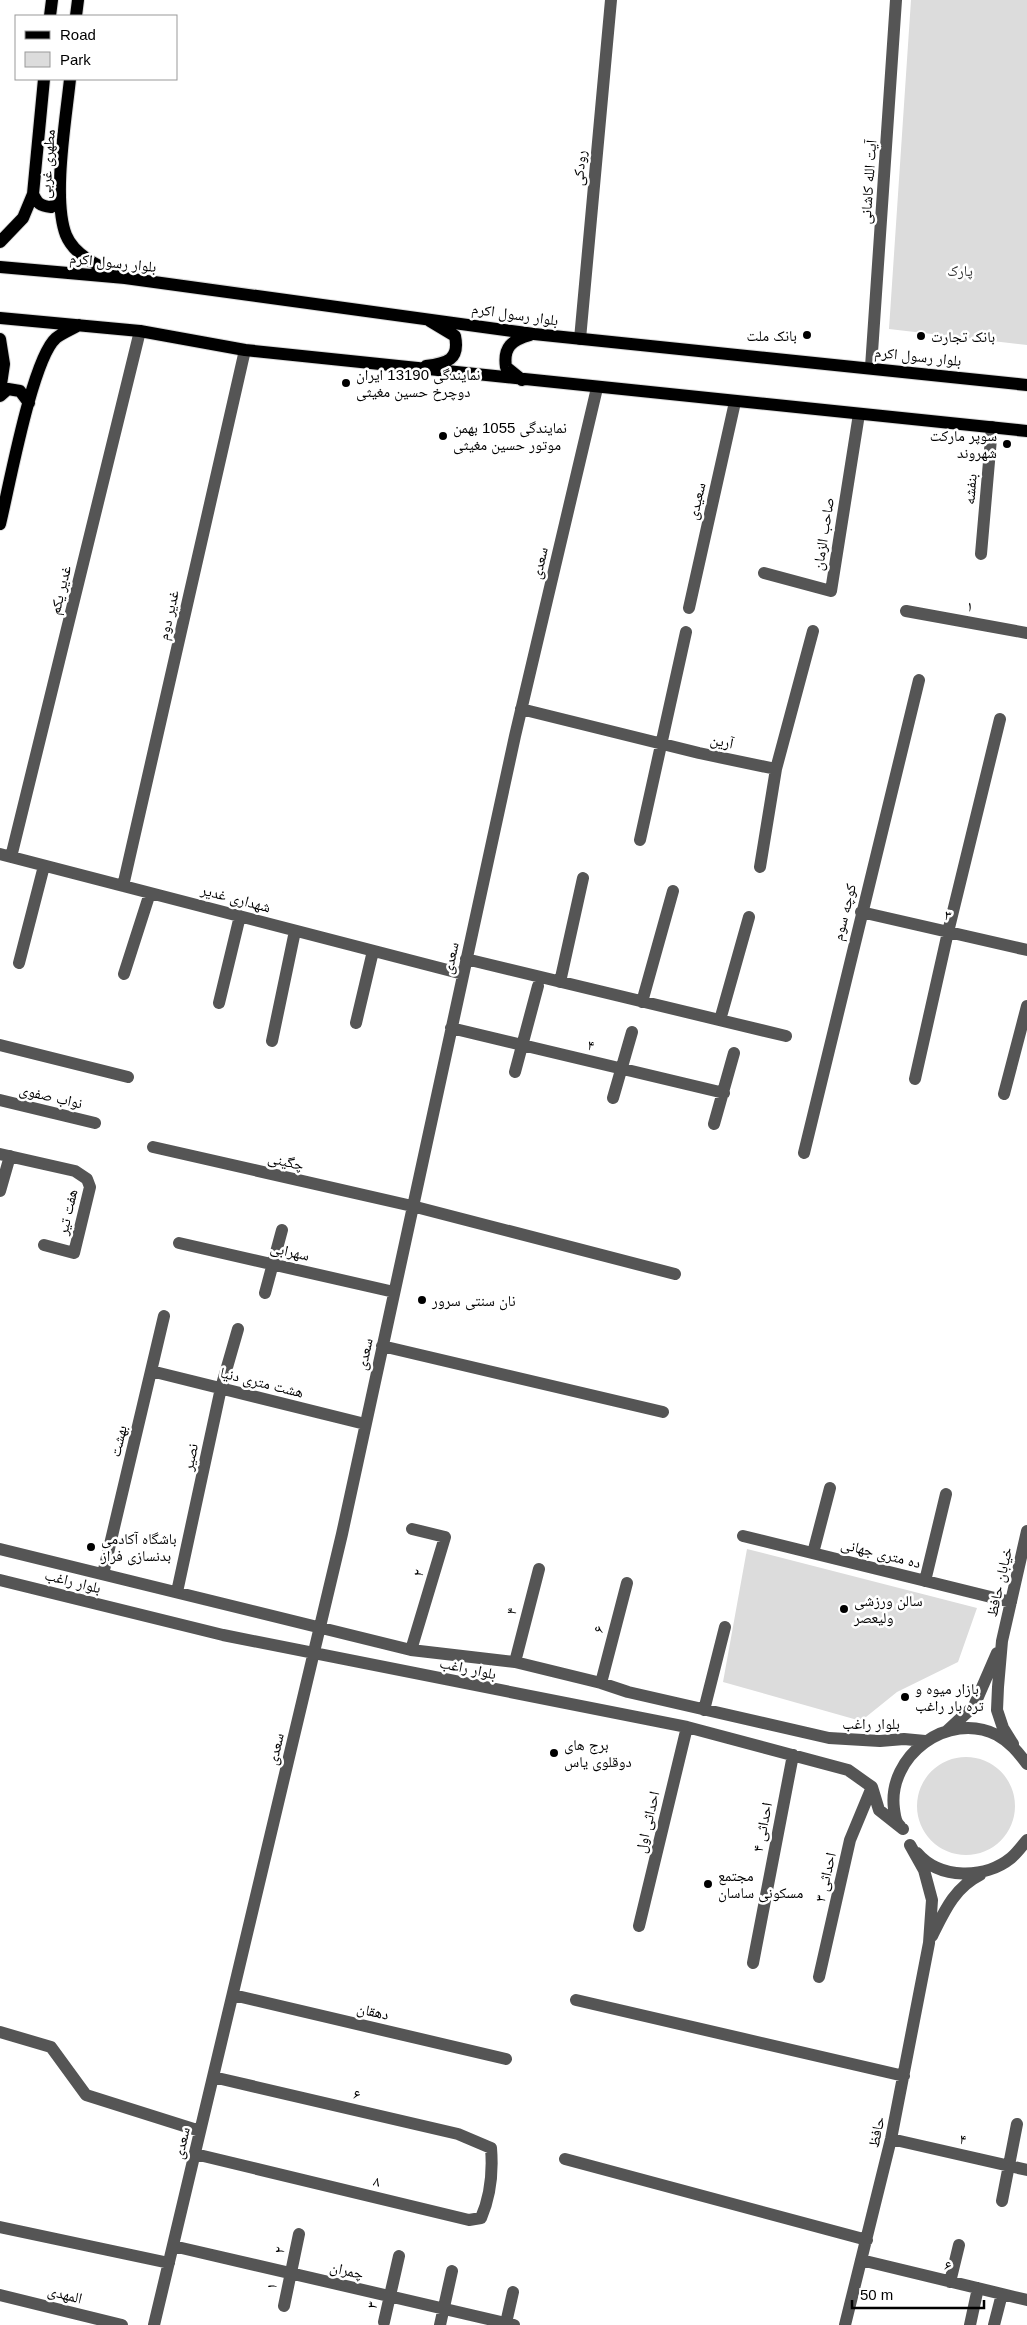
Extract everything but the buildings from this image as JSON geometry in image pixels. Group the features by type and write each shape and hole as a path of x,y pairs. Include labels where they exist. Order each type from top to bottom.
{"main road":[{"path":"50,15 52,0"},
{"path":"76,15 78,0"},
{"name":"مطهری غربی","path":"0,242 23,218 33,194 44,80"},
{"name":"مطهری غربی","path":"70,80 59,197 66,236 87,260 125,278"},
{"path":"33,194 38,204 44,207 51,207 56,204 59,197"},
{"name":"بلوار رسول اکرم","path":"0,267 125,278 534,334 871,367 1027,385"},
{"path":"0,318 140,331 245,350 408,368 1027,431"},
{"path":"408,368 438,364 452,358 457,348 454,336 425,318"},
{"path":"0,524 29,403 43,358 55,338 79,325"},
{"path":"522,380 506,367 504,356 507,346 517,339 534,334"},
{"path":"0,339 4,364 0,391"},
{"path":"0,396 8,389 20,391 29,403"}],"street":[{"name":"رودکی","path":"580,339 611,0"},
{"name":"آیت الله کاشانی","path":"871,367 896,0"},
{"name":"غدیر یکم","path":"6,856 140,331"},
{"name":"غدیر دوم","path":"123,886 245,350"},
{"name":"سعدی","path":"154,2325 320,1628 466,959 597,388"},
{"name":"سعیدی","path":"689,608 735,402"},
{"name":"صاحب الزمان","path":"764,573 831,591 858,414"},
{"name":"بنفشه","path":"981,554 992,427"},
{"name":"۱","path":"906,611 1027,633"},
{"path":"760,867 776,769 813,631"},
{"path":"640,840 686,632"},
{"name":"کوچه سوم","path":"804,1153 861,912 919,680"},
{"name":"آرین","path":"522,709 662,744 776,769"},
{"path":"915,1079 948,932 1000,719"},
{"name":"شهداری غدیر","path":"6,856 463,974"},
{"path":"20,963 44,866"},
{"path":"560,982 582,878"},
{"path":"642,1002 673,891"},
{"path":"124,974 150,893"},
{"name":"۳","path":"861,912 1027,950"},
{"path":"219,1002 240,916"},
{"path":"720,1020 749,917"},
{"path":"272,1041 295,930"},
{"path":"356,1023 373,951"},
{"path":"466,959 786,1036"},
{"path":"515,1072 538,986"},
{"path":"1004,1094 1027,1006"},
{"name":"۴","path":"451,1028 724,1093"},
{"path":"612,1098 632,1032"},
{"path":"0,1045 128,1077"},
{"path":"714,1124 734,1053"},
{"name":"نواب صفوی","path":"0,1100 95,1123"},
{"name":"چگینی","path":"153,1147 412,1206 676,1274"},
{"path":"0,1191 5,1155"},
{"name":"هفت تیر","path":"5,1155 75,1171 87,1179 90,1187 74,1253 44,1245"},
{"path":"265,1293 282,1230"},
{"name":"سهرابی","path":"179,1243 394,1292"},
{"name":"بهشت","path":"103,1574 164,1316"},
{"name":"نصیر","path":"177,1592 221,1388 238,1328"},
{"path":"382,1346 663,1412"},
{"name":"هشت متری دنیا","path":"151,1371 366,1424"},
{"path":"813,1553 830,1488"},
{"path":"925,1581 946,1494"},
{"name":"۲","path":"411,1650 445,1537 412,1529"},
{"name":"خیابان حافظ","path":"1027,1531 1002,1641 997,1710 1003,1728 1027,1764"},
{"name":"ده متری جهانی","path":"743,1536 1011,1602"},
{"name":"بلوار راغب","path":"0,1549 411,1650 514,1662 601,1683 628,1692 830,1738 925,1741"},
{"name":"۴","path":"514,1662 539,1569"},
{"name":"بلوار راغب","path":"0,1580 223,1635 688,1727 848,1770 872,1787"},
{"name":"۶","path":"601,1683 627,1583"},
{"path":"704,1710 725,1627"},
{"name":"خیابان حافظ","path":"947,1731 974,1706 1002,1641"},
{"name":"احداثی اول","path":"639,1926 688,1727"},
{"path":"925,1741 947,1731 972,1729 995,1735 1016,1748"},
{"name":"حافظ","path":"845,2325 892,2139 929,1943 932,1900 930,1892 924,1870 903,1829 896,1823 893,1800 897,1778 908,1757 925,1741"},
{"name":"احداثی ۴","path":"753,1963 793,1755"},
{"path":"872,1787 880,1810 903,1829"},
{"name":"احداثی ۳","path":"819,1977 850,1840 872,1787"},
{"path":"1012,1858 1027,1840"},
{"path":"910,1845 923,1860 943,1871 966,1874 990,1870"},
{"path":"1012,1858 1027,1848"},
{"name":"حافظ","path":"929,1943 949,1902 964,1885 1012,1858"},
{"name":"دهقان","path":"233,1995 506,2059"},
{"path":"576,2000 904,2076"},
{"path":"0,2032 51,2046 86,2095 200,2131"},
{"name":"۶","path":"213,2077 458,2134 491,2148"},
{"path":"1002,2200 1017,2124"},
{"name":"۴","path":"892,2139 1027,2170"},
{"name":"۸","path":"195,2154 469,2220 481,2218 488,2202 493,2168 491,2148"},
{"path":"565,2159 867,2240"},
{"path":"0,2227 169,2263"},
{"name":"۲","path":"290,2273 299,2234"},
{"path":"950,2282 959,2245"},
{"name":"چمران","path":"173,2246 510,2324"},
{"path":"391,2297 399,2256"},
{"name":"۶","path":"861,2260 1027,2300"},
{"path":"440,2325 452,2271"},
{"name":"۱","path":"284,2306 290,2273"},
{"path":"970,2325 978,2288"},
{"path":"510,2324 513,2292"},
{"path":"994,2325 1002,2294"},
{"name":"المهدی","path":"0,2296 122,2325"},
{"name":"۳","path":"384,2322 391,2297"}],"green space":[{"name":"پارک","path":"911,0 1027,0 1027,345 889,329"},
{"path":"747,1549 977,1608 958,1662 897,1692 861,1721 723,1682"},
{"path":"966,1757 985,1760 1001,1771 1012,1787 1015,1806 1012,1825 1001,1841 985,1852 966,1855 947,1852 931,1841 920,1825 917,1806 920,1787 931,1771 947,1760"}],"place":[{"name":"بانک ملت","path":"807,335"},
{"name":"بانک تجارت","path":"921,336"},
{"name":"نمایندگی 13190 ایران دوچرخ حسین مغیثی","path":"346,383"},
{"name":"نمایندگی 1055 بهمن موتور حسین مغیثی","path":"443,436"},
{"name":"سوپر مارکت شهروند","path":"1007,444"},
{"name":"نان سنتی سرور","path":"422,1300"},
{"name":"باشگاه آکادمی بدنسازی فراز","path":"91,1547"},
{"name":"سالن ورزشی ولیعصر","path":"844,1609"},
{"name":"بازار میوه و تره بار راغب","path":"905,1697"},
{"name":"برج های دوقلوی یاس","path":"554,1753"},
{"name":"مجتمع مسکونی ساسان","path":"708,1884"}]}
